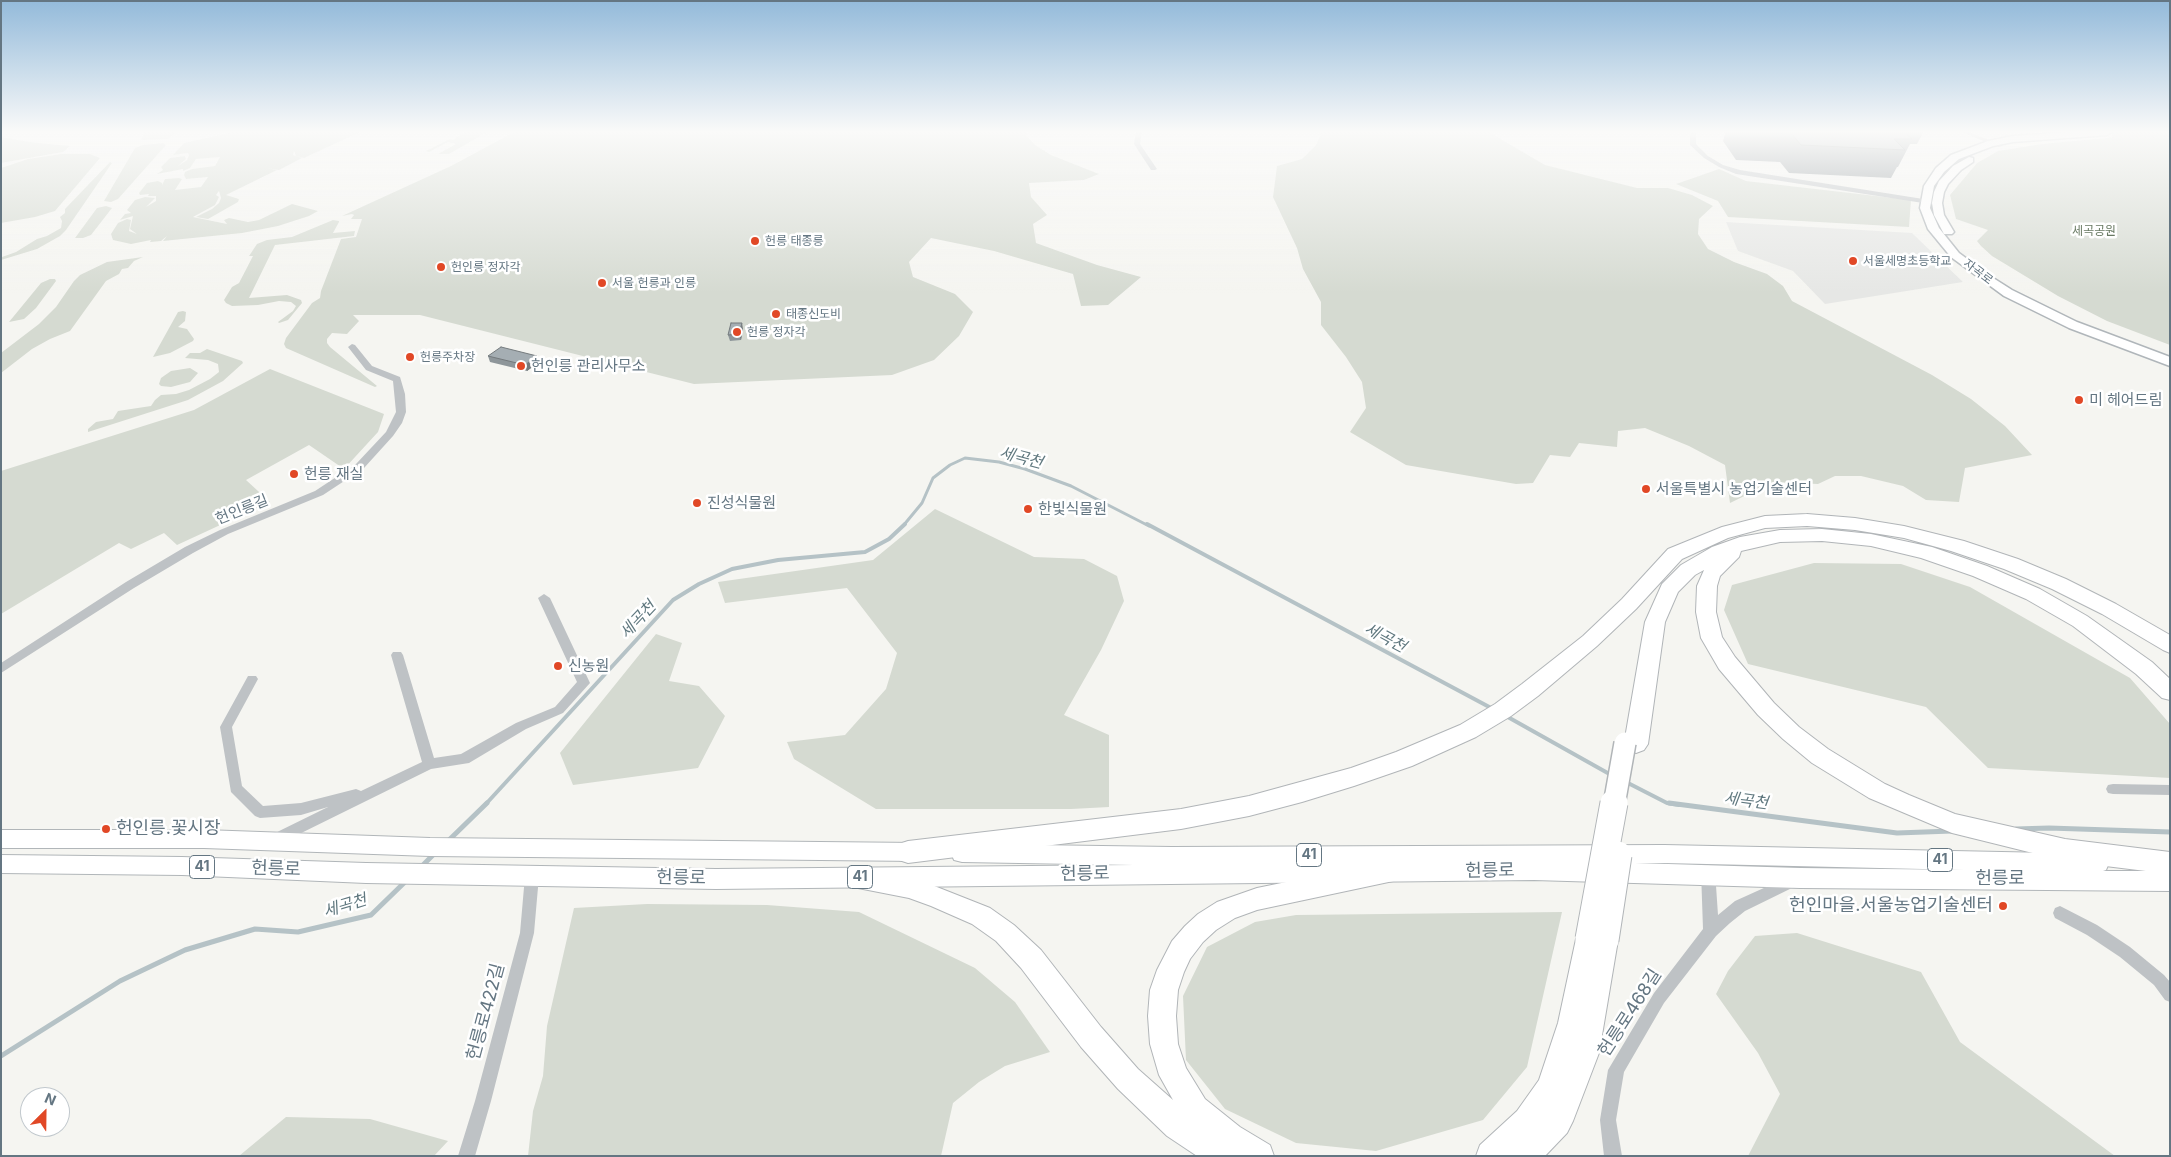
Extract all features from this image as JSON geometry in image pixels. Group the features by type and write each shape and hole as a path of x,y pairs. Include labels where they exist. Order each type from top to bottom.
{"highway":[{"path":"908,852 1174,820 1249,806 1354,777 1404,759 1468,731 1503,710 1530,690 1590,641 1675,554 1722,533 1765,522 1807,520 1864,525 1930,538 1984,554 2059,584 2117,613 2170,646"},
{"path":"1523,1156 1546,1135 1559,1116 1576,1083 1585,1053 1592,1019 1597,939 1630,744 1646,620 1653,597 1666,575 1684,557 1722,533"},
{"path":"1630,744 1656,622 1669,590 1680,576 1720,552 1747,542 1799,535 1844,537 1900,546 1952,561 2024,590 2080,621 2108,640 2144,668 2170,692"},
{"path":"1747,542 1718,565 1711,574 1707,586 1705,605 1707,619 1718,650 1747,688 1790,733 1838,769 1878,791 1933,816 1993,834 2065,850 2170,864"},
{"path":"1259,1156 1229,1138 1206,1120 1195,1109 1174,1075 1164,1044 1162,1016 1164,990 1171,970 1181,950 1194,934 1207,922 1226,910 1257,899 1390,872"},
{"path":"858,877 908,887 940,898 981,916 1005,933 1031,959 1091,1037 1128,1079 1178,1125 1224,1156"},
{"path":"1492,1156 1528,1122 1549,1090 1558,1070 1579,992 1597,939"}],"main road":[{"path":"1931,185 1931,202"},
{"name":"자곡로","path":"1931,202 1946,230 1958,244 1974,260 2006,283 2071,317 2170,355"},
{"name":"자곡로","path":"1931,202 1929,220 1945,243 1962,261 1986,279 2016,297 2073,325 2170,362"},
{"name":"헌릉로","path":"1,839 204,839 472,847 1709,865 2170,864"},
{"name":"헌릉로","path":"1,864 182,866 402,873 716,879 1534,870 1709,865 1800,878 2170,881"}],"street":[{"path":"1822,185 1931,202"},
{"name":"헌인릉길","path":"1,668 130,585 189,550 224,532 319,493 360,466 390,434 397,423 401,412 400,394 397,379 369,368 352,347"},
{"path":"272,841 429,764 464,759 521,726 560,710 584,683 544,598"},
{"path":"397,655 429,764"},
{"path":"252,679 226,727 236,788 260,812 301,809 384,786"},
{"path":"2113,789 2170,790"},
{"path":"1709,865 1711,931"},
{"name":"헌릉로422길","path":"466,1156 483,1101 528,933 532,876"},
{"name":"헌릉로468길","path":"1613,1156 1608,1120 1616,1070 1659,998 1711,931 1740,906 1800,878"},
{"path":"2060,913 2092,930 2125,952 2159,980 2169,993"}],"shaded area":[{"name":"서울세명초등학교","path":"1726,222 1912,233 1963,282 1825,304 1793,271 1738,251"}],"green space":[{"path":"1,185 77,185 55,211 35,217 1,223"},
{"path":"88,185 97,185 60,236 37,249 1,260 2,257 16,252 37,239 61,228 62,221 60,217 65,213 65,209"},
{"path":"113,185 130,185 118,199 111,202 104,201"},
{"path":"145,185 178,185 175,190 201,187 202,185 246,185 226,195 239,199 238,202 208,219 196,217 219,203 221,198 219,191 216,195 219,197 215,205 193,217 227,224 224,220 229,218 248,222 259,220 292,204 318,211 309,216 278,226 242,233 163,241 167,236 161,241 150,242 151,240 131,244 113,240 111,234 118,223 127,219 131,220 129,231 137,234 130,229 133,216 120,220 125,214 131,213 127,210 135,200 145,197 155,198 146,207 156,201 156,196 148,196 149,194 140,195 139,193"},
{"name":"서울 헌릉과 인릉","path":"410,185 1029,185 1031,197 1047,215 1033,224 1036,243 1097,265 1141,277 1108,305 1081,306 1073,274 994,251 931,238 909,262 913,277 955,294 973,312 959,336 934,360 892,375 694,384 420,315 353,315 359,321 347,334 332,333 327,339 327,343 377,386 375,387 286,348 284,344 286,338 312,303 320,298 341,239 356,237 362,219 351,219 354,215 352,214 342,216"},
{"path":"1275,185 1625,185 1637,188 1668,188 1692,195 1713,206 1699,219 1698,234 1708,249 1734,262 1767,274 1783,286 1792,301 1932,375 1971,399 2005,426 2032,455 1965,468 1959,502 1926,500 1903,486 1861,476 1835,476 1818,484 1773,482 1730,503 1725,465 1689,446 1645,428 1618,431 1617,447 1579,443 1570,457 1550,455 1533,483 1516,484 1406,465 1350,432 1366,408 1362,382 1346,357 1321,325 1321,302 1303,269 1297,248 1273,197"},
{"path":"1678,185 1781,185 1911,200 1909,227 1728,217 1718,201"},
{"name":"세곡공원","path":"1958,185 2170,185 2170,345 2107,321 2058,296 1992,256 1977,241 1988,230 1956,219 1950,195"},
{"path":"106,206 112,208 91,235 75,238 97,208"},
{"path":"333,220 339,222 333,233 355,231 354,236 275,245 249,298 287,295 301,300 302,303 288,320 278,322 293,311 296,306 291,302 279,301 258,305 232,306 226,303 224,300 232,287 239,283 253,256 249,256 257,244 267,240 292,237"},
{"path":"143,257 134,261 128,268 122,269 119,274 106,281 70,331 32,349 1,373 1,353 39,324 56,307 80,275 107,262"},
{"path":"55,279 56,281 36,308 24,319 9,322 41,283"},
{"path":"178,312 186,312 185,321 178,327 187,329 194,339 193,341 170,353 153,357"},
{"path":"207,349 242,361 243,363 223,381 188,400 88,432 88,429 96,422 113,419 118,411 151,406 161,395 176,394 189,390 210,379 219,372 218,364 208,360 185,358 190,353 200,353"},
{"path":"190,368 198,373 190,382 171,387 159,384 161,378 171,371"},
{"path":"270,369 384,414 378,432 344,469 309,445 246,480 270,502 177,545 164,533 131,549 119,543 1,614 1,471 194,410"},
{"path":"935,509 1034,557 1084,559 1117,576 1124,601 1101,650 1064,715 1109,735 1109,807 1071,809 876,809 794,759 787,742 845,735 886,689 897,653 847,588 725,603 718,582 873,560"},
{"path":"1814,563 1901,564 1970,587 2130,678 2170,724 2170,778 1988,768 1926,707 1748,664 1724,610 1732,585"},
{"path":"656,634 682,643 669,681 699,686 725,716 698,768 573,785 560,753"},
{"path":"647,904 767,905 859,912 975,968 1015,1002 1050,1052 1005,1066 979,1082 953,1103 941,1156 528,1156 533,1111 543,1076 547,1026 574,908"},
{"path":"1562,912 1527,1067 1483,1120 1376,1151 1296,1143 1225,1109 1186,1060 1183,996 1207,947 1255,922 1296,915"},
{"path":"1797,933 1921,972 1960,1042 2115,1156 1748,1156 1780,1094 1758,1053 1716,994 1728,971 1755,936"},
{"path":"286,1117 370,1119 448,1141 434,1156 239,1156"}],"building":[{"path":"731,323 742,323 739,334 728,335"},
{"path":"501,347 537,356 525,365 488,356"}],"waterway":[{"name":"세곡천","path":"903,525 922,503 933,478 950,465 965,458 999,462 1025,469 1071,486 1149,526"},
{"name":"세곡천","path":"1147,524 1493,709"},
{"name":"세곡천","path":"485,805 673,600 699,584 732,569 778,560 865,552 889,539 903,525"},
{"name":"세곡천","path":"1506,716 1613,776"},
{"name":"세곡천","path":"1626,782 1667,803 1679,805"},
{"name":"세곡천","path":"1669,803 1897,833 1952,831"},
{"name":"세곡천","path":"448,841 485,805"},
{"name":"세곡천","path":"2016,829 2049,828 2170,832"},
{"name":"세곡천","path":"421,867 435,853"},
{"name":"세곡천","path":"1,1056 120,981 185,950 255,929 298,932 371,915 406,881"}],"place":[{"name":"헌릉 태종릉","path":"755,241"},
{"name":"서울세명초등학교","path":"1853,261"},
{"name":"헌인릉 정자각","path":"441,267"},
{"name":"서울 헌릉과 인릉","path":"602,283"},
{"name":"태종신도비","path":"776,314"},
{"name":"헌릉 정자각","path":"737,332"},
{"name":"헌릉주차장","path":"410,357"},
{"name":"헌인릉 관리사무소","path":"521,366"},
{"name":"미 헤어드림","path":"2079,400"},
{"name":"헌릉 재실","path":"294,474"},
{"name":"서울특별시 농업기술센터","path":"1646,489"},
{"name":"진성식물원","path":"697,503"},
{"name":"한빛식물원","path":"1028,509"},
{"name":"신농원","path":"558,666"},
{"name":"헌인릉.꽃시장","path":"106,829"},
{"name":"헌인마을.서울농업기술센터","path":"2003,906"}]}
